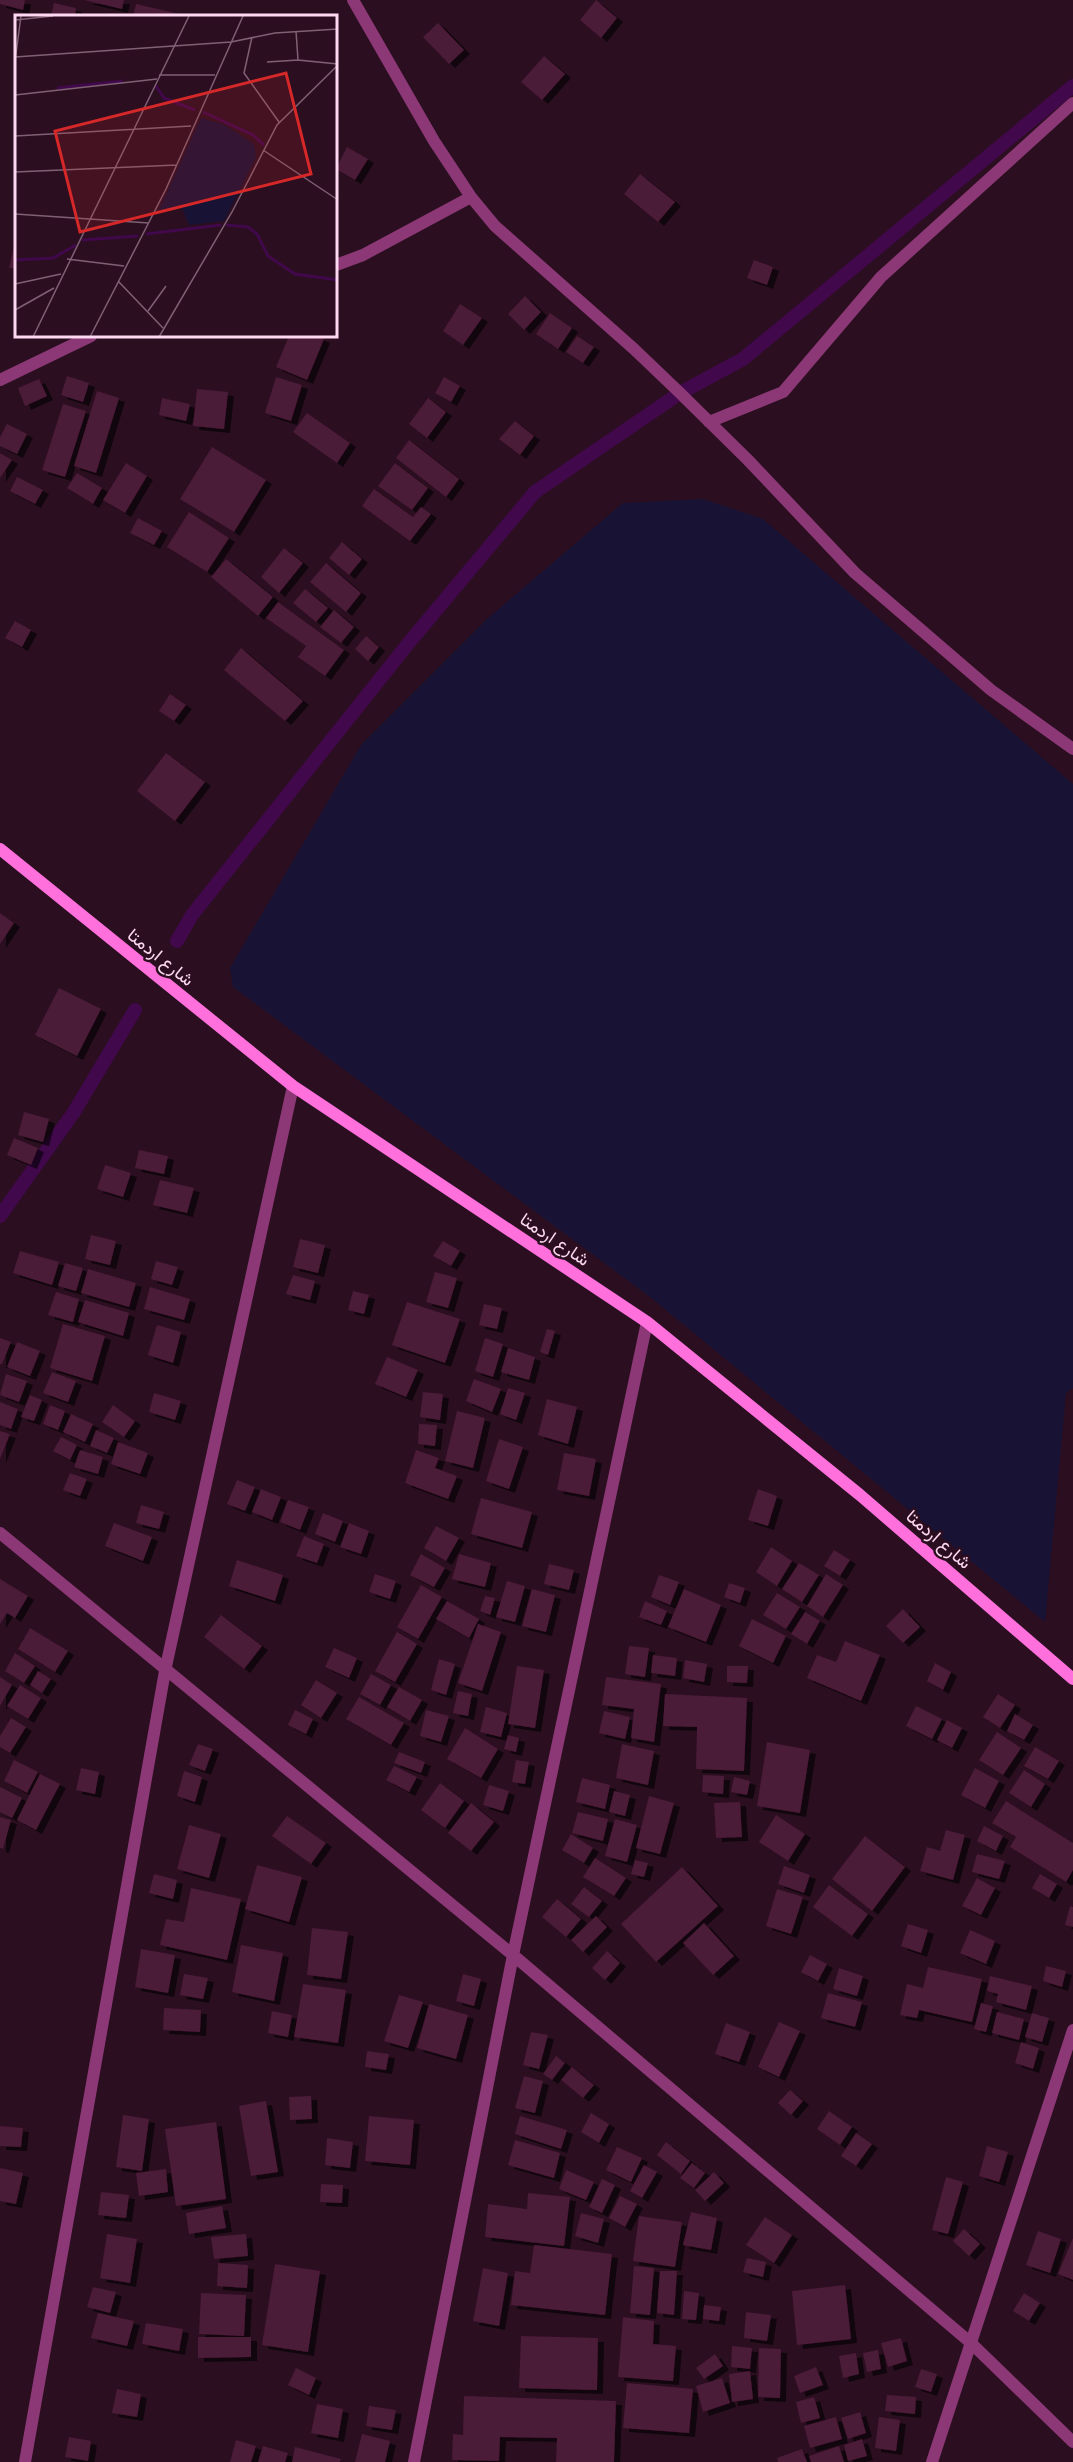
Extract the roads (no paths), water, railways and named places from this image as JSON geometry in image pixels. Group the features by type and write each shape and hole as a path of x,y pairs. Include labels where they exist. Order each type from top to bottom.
{"main road":[{"name":"شارع اردمتا","path":"0,849 293,1086 647,1322 860,1495 1073,1679"}],"street":[{"path":"353,0 434,141 471,197 495,226 634,349 709,422 855,573 991,690 1073,750"},
{"path":"709,422 783,392 881,277 1073,103"},
{"path":"338,264 363,255 471,197"},
{"path":"0,380 87,338"},
{"path":"25,2462 165,1671 293,1086"},
{"path":"414,2462 513,1955 647,1322"},
{"path":"0,1533 513,1955 971,2343 1073,2442"},
{"path":"932,2462 1073,2030"}],"waterway":[{"path":"177,941 192,915 407,645 535,492 680,393 743,359 1073,86"},
{"path":"0,1216 74,1112 135,1010"}]}
